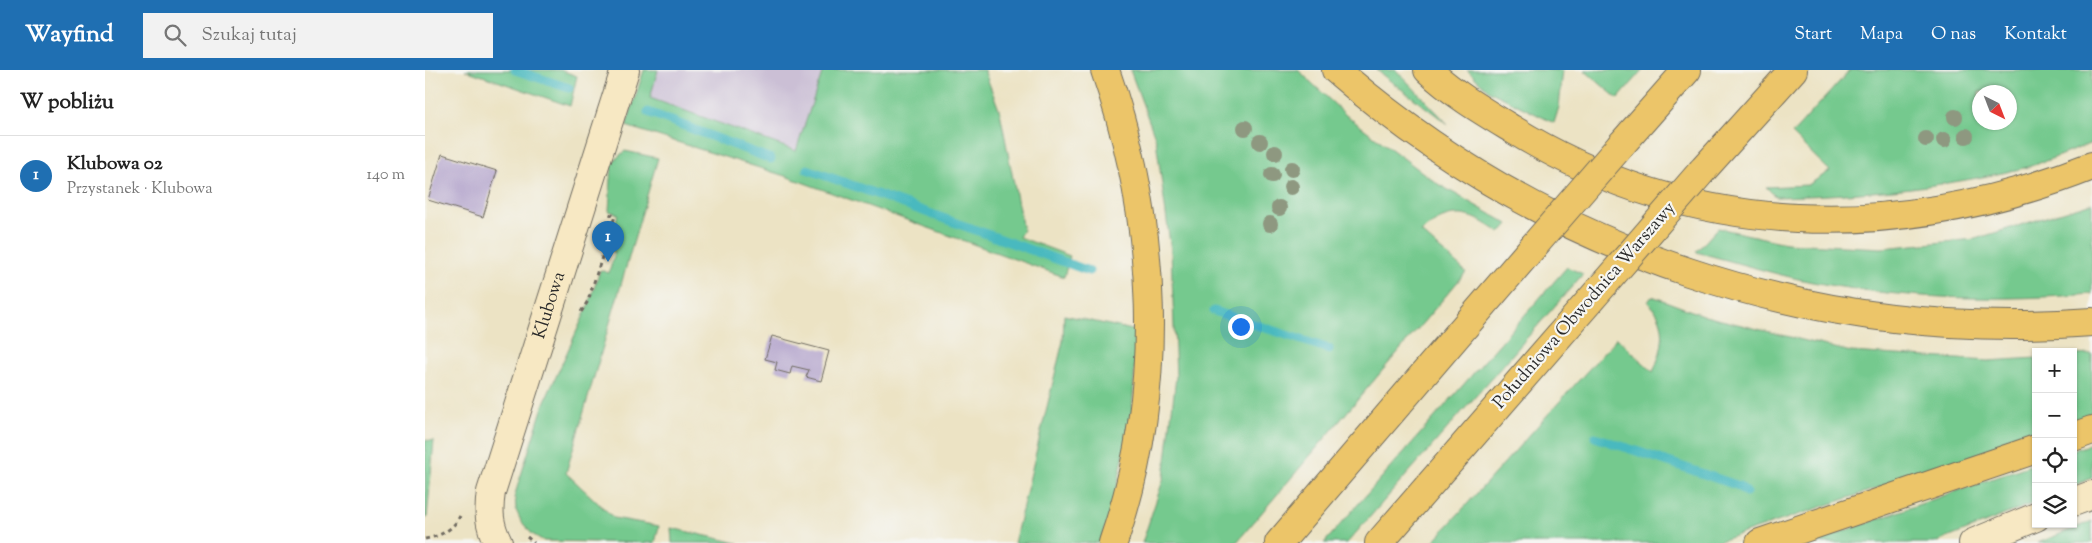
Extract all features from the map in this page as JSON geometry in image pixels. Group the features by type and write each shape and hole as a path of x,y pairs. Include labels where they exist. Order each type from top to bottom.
{"highway":[{"path":"1105,70 1134,167 1147,258 1149,333 1141,433 1113,543"},
{"path":"1336,70 1375,104 1433,147 1506,192 1597,238 1687,273 1757,294 1833,310 1940,324 2035,327 2092,322"},
{"path":"1428,70 1482,111 1540,146 1611,179 1695,205 1778,218 1860,219 1975,204 2057,180 2092,166"},
{"path":"1279,543 1687,70"},
{"name":"Południowa Obwodnica Warszawy","path":"1379,543 1702,171 1793,70"},
{"path":"2077,435 2092,430"},
{"path":"1760,543 2032,450"}],"street":[{"name":"Klubowa","path":"498,543 491,529 488,511 491,492 625,70"},
{"path":"2077,500 2092,494"},
{"path":"1973,543 2032,519"}],"shaded area":[{"path":"658,70 823,70 796,151 649,98"}],"green space":[{"path":"465,70 560,70 577,76 570,106"},
{"path":"644,70 658,70 650,98 796,151 823,70 984,70 1000,112 1023,230 1019,237 1070,256 1064,277 785,176 626,126"},
{"path":"1130,70 1298,70 1347,116 1438,184 1508,224 1500,233 1479,220 1460,215 1441,219 1421,232 1466,272 1236,543 1142,543 1164,477 1176,377 1171,251 1156,140"},
{"path":"1377,70 1396,70 1448,124 1385,77"},
{"path":"1467,70 1563,70 1559,107 1554,123 1489,91"},
{"path":"1584,70 1643,70 1618,99"},
{"path":"1850,70 2092,70 2092,143 2038,164 1990,176 1899,189 1776,197 1766,187 1808,185 1830,171 1792,134"},
{"path":"625,151 658,158 566,473 614,518 659,526 655,543 544,541 532,534 521,521 516,510 515,494 544,403 589,304 600,270 609,273 615,252 607,250 618,214 609,211 612,162"},
{"path":"2092,203 2092,294 2026,298 1961,298 1895,294 1812,282 1696,252 1718,228 1786,243 1882,248 1975,239"},
{"path":"1567,267 1583,274 1347,543 1324,543"},
{"path":"1652,296 1705,316 1851,352 1988,361 2032,358 2032,436 1714,543 1432,543 1617,338 1653,372 1660,353 1663,335 1659,318 1648,302"},
{"path":"1064,315 1137,331 1132,412 1115,498 1100,543 1014,543 1063,341"},
{"path":"2092,354 2092,416 2077,421 2077,393 2077,355"},
{"path":"425,440 434,441 427,518 425,518"},
{"path":"2092,444 2092,478 2077,484 2077,483 2077,449"},
{"path":"2032,464 2032,504 1935,543 1810,543"},
{"path":"2092,521 2092,543 2038,543 2077,528"},
{"path":"671,528 738,543 672,543"}],"building":[{"path":"442,154 497,171 483,217 428,200"},
{"path":"772,336 829,351 821,381 806,377 809,370 792,366 790,374 775,370 777,362 765,359"}],"waterway":[{"path":"515,70 569,88"},
{"path":"648,112 771,159"},
{"path":"807,169 1089,271"},
{"path":"1214,311 1329,349"},
{"path":"1595,437 1739,486 1746,492"}],"place":[{"name":"Klubowa 02","path":"608,262"}]}
